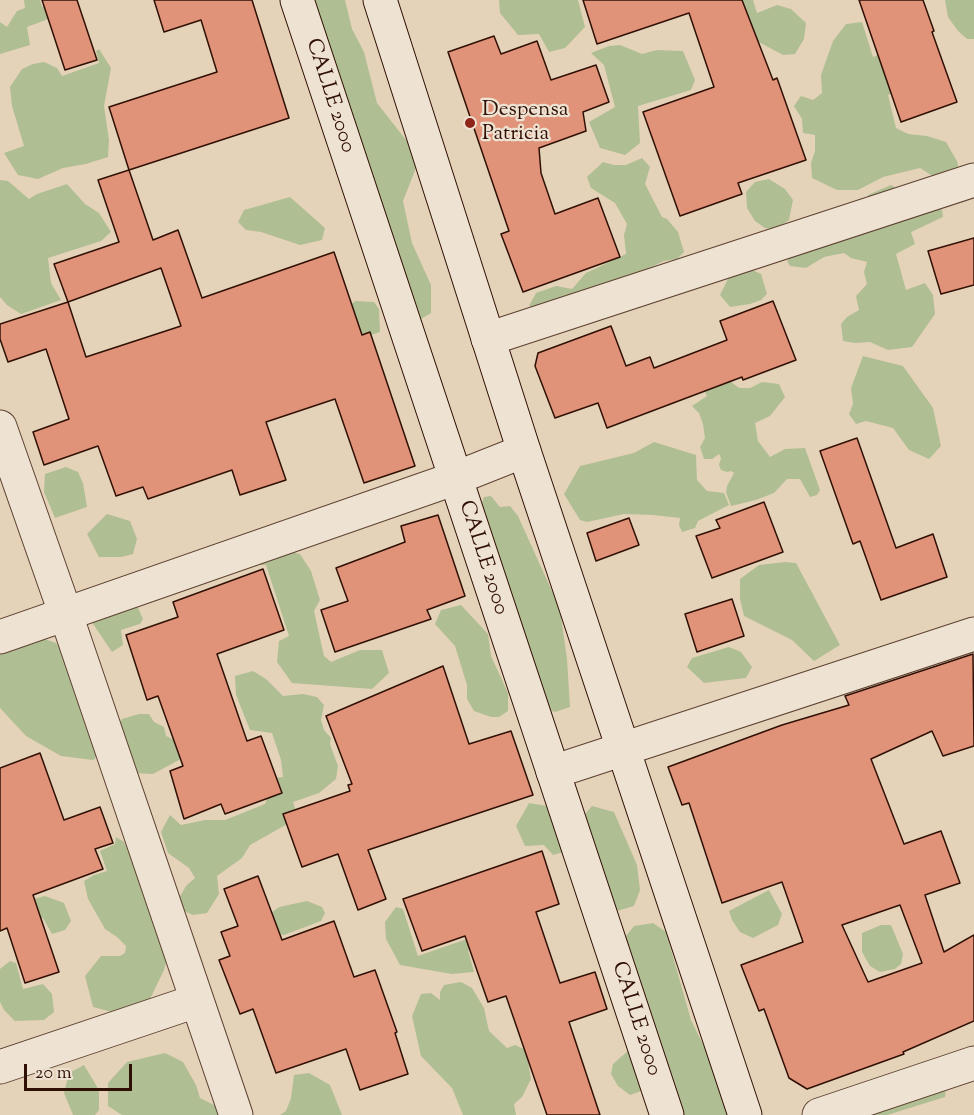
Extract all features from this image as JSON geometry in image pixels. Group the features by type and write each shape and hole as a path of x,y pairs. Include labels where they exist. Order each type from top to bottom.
{"street":[{"name":"CALLE 2000","path":"297,0 667,1115"},
{"path":"380,0 524,451 745,1115"},
{"path":"489,339 974,180"},
{"path":"0,428 236,1115"},
{"path":"0,637 456,478 524,451"},
{"path":"553,772 974,634"},
{"path":"0,1067 196,1001"},
{"path":"819,1115 974,1063"}],"green space":[{"path":"24,0 40,0 42,7 62,0 72,10 27,27 30,45 0,54 0,22 7,27 17,11 25,8"},
{"path":"281,0 345,0 352,29 364,52 377,103 410,145 416,168 403,201 412,243 431,285 431,313 419,320 285,14"},
{"path":"499,0 578,0 585,27 565,48 549,52 539,34 518,35 500,13"},
{"path":"725,0 753,0 757,13 777,5 791,9 806,23 804,39 795,54 783,55 757,41"},
{"path":"945,0 974,0 974,39 967,39 958,31 948,17"},
{"path":"862,22 873,57 890,50 931,80 888,95 896,128 908,134 927,136 946,142 957,161 960,175 939,180 920,168 883,177 858,190 837,190 812,178 811,163 815,151 815,135 803,133 802,119 794,106 801,96 813,100 822,93 821,75 833,41 846,24"},
{"path":"620,45 642,54 657,50 683,51 695,80 691,90 638,106 640,143 625,155 600,148 589,122 615,107 604,65 591,53 609,46"},
{"path":"99,49 111,68 104,106 109,140 108,157 63,168 38,179 18,175 4,153 24,146 12,106 10,87 22,69 33,64 44,62 57,68 62,76 99,63 96,51"},
{"path":"642,158 650,167 645,184 662,217 667,219 678,232 684,252 677,259 664,261 649,268 628,286 552,314 529,306 536,293 556,286 572,289 586,273 626,254 624,235 627,224 615,203 591,188 587,177 603,162 626,165"},
{"path":"769,179 785,189 793,200 789,220 776,229 765,228 755,221 747,208 746,192 755,182"},
{"path":"0,180 8,181 29,199 67,184 85,204 99,213 111,232 101,241 48,258 51,283 61,300 21,314 7,305 0,297"},
{"path":"891,185 937,206 942,210 943,217 911,232 915,244 896,254 906,290 925,283 933,295 935,314 912,347 888,350 870,342 843,341 841,324 847,317 859,310 856,296 867,284 864,272 867,262 851,258 844,253 824,257 806,268 790,266 787,261 800,246 863,217 868,195"},
{"path":"290,197 325,228 322,240 300,245 261,232 246,230 238,222 244,210"},
{"path":"748,268 761,274 767,294 761,300 750,304 730,307 720,295 729,277"},
{"path":"355,301 374,302 379,309 380,332 365,337 338,335 335,318"},
{"path":"863,356 903,366 933,408 941,446 929,459 909,450 893,428 866,421 856,424 849,414 853,404 851,388"},
{"path":"699,378 730,381 739,388 750,388 762,382 779,384 785,397 770,416 755,423 758,441 770,457 785,449 805,448 820,490 817,495 810,497 800,479 787,479 774,493 731,506 726,492 734,473 721,470 719,454 712,459 704,459 700,447 705,438 703,424 699,413 692,406 707,396"},
{"path":"654,442 696,455 697,480 707,491 724,493 729,505 698,521 695,528 682,532 679,525 680,518 624,514 587,522 580,520 564,494 580,466 634,453"},
{"path":"66,467 78,472 83,483 87,507 55,518 44,492 45,474"},
{"path":"491,496 500,507 510,506 518,516 560,609 567,659 570,707 555,712 547,709 476,520 484,497"},
{"path":"107,514 130,521 137,539 133,554 121,557 99,557 87,534"},
{"path":"275,548 300,554 311,571 320,600 314,611 324,656 331,662 360,650 382,650 389,673 372,689 292,683 277,662 279,641 289,636 266,565 258,565 249,558"},
{"path":"796,563 840,645 814,661 792,640 744,616 740,599 740,579 759,565"},
{"path":"134,599 143,619 140,624 121,630 123,645 112,652 91,621"},
{"path":"461,605 488,634 491,656 508,693 508,711 499,717 491,717 474,711 467,699 467,685 455,646 435,624 441,610"},
{"path":"36,636 56,643 70,661 109,746 93,760 61,756 26,736 0,708 0,645"},
{"path":"729,647 741,652 752,667 746,678 704,683 687,667 692,658"},
{"path":"253,671 266,679 283,696 303,694 317,697 324,705 321,720 324,730 331,738 330,744 338,766 336,779 319,793 293,802 298,818 250,845 242,858 217,876 219,894 207,913 193,915 184,911 178,900 186,886 195,878 189,868 168,853 161,832 170,815 181,825 205,820 225,820 265,804 268,796 267,779 283,777 281,760 272,733 250,730 236,695 235,676"},
{"path":"139,714 149,714 154,722 164,727 166,736 185,745 187,751 179,760 153,774 132,773 112,739 122,719"},
{"path":"529,803 547,806 564,852 553,855 544,845 525,846 516,826"},
{"path":"592,806 614,812 637,865 640,890 634,906 617,911 606,905 580,820"},
{"path":"116,837 124,842 137,863 170,947 164,970 150,999 116,1013 93,1007 85,976 101,956 120,956 125,953 126,946 105,929 88,899 84,881 107,871 100,851 115,844"},
{"path":"769,890 782,914 778,925 753,938 740,932 729,911"},
{"path":"45,896 64,903 71,921 65,930 52,934 43,918 28,922 25,901"},
{"path":"307,901 322,907 325,913 321,921 284,935 271,933 267,916 279,907"},
{"path":"396,907 403,909 418,956 490,931 494,939 468,950 474,972 452,974 400,965 386,939 385,922"},
{"path":"653,923 666,932 691,1020 716,1071 733,1115 668,1115 641,1091 630,1095 618,1086 611,1074 613,1064 630,1049 618,946 634,926"},
{"path":"881,925 891,925 903,954 901,964 895,969 880,972 870,966 862,952 862,933"},
{"path":"10,961 16,963 23,989 43,984 52,994 54,1012 44,1020 15,1021 4,1010 0,1002 0,969"},
{"path":"461,982 472,988 484,1008 489,1031 507,1048 515,1045 526,1050 531,1079 522,1097 514,1104 516,1115 463,1115 452,1088 421,1056 412,1016 421,994 431,993 440,1000 440,992 444,985"},
{"path":"165,1053 183,1062 196,1085 200,1098 222,1109 224,1115 122,1115 108,1106 108,1083 127,1062"},
{"path":"84,1065 99,1090 99,1110 95,1115 73,1115 64,1093 69,1073"},
{"path":"309,1073 330,1085 342,1115 280,1115 286,1111 291,1098 294,1075"},
{"path":"946,1086 945,1097 887,1115 862,1115"}],"building":[{"path":"42,0 77,0 97,60 65,70"},
{"path":"154,0 252,0 289,118 129,170 109,107 217,72 201,20 164,32"},
{"path":"583,0 742,0 773,80 777,78 806,160 738,183 742,194 680,216 643,112 714,87 689,13 597,44"},
{"path":"859,0 923,0 957,102 901,122"},
{"path":"494,36 501,54 537,41 551,80 596,65 609,102 583,112 586,131 539,148 541,173 555,214 598,198 620,257 523,292 501,234 509,231 448,52"},
{"path":"129,170 153,240 178,230 202,298 334,252 362,335 370,332 415,466 364,483 335,399 266,422 286,480 240,495 232,470 148,499 143,487 116,496 98,446 44,465 33,432 69,419 46,349 8,362 0,339 0,324 68,302 54,264 119,242 98,180","holes":["161,268 181,326 86,357 68,302"]},
{"path":"974,238 974,285 941,294 928,251"},
{"path":"773,301 796,360 743,380 742,377 607,428 598,403 555,418 535,366 538,353 611,326 626,366 650,357 654,368 727,340 720,321"},
{"path":"857,438 896,548 933,534 947,577 881,600 860,541 853,544 820,451"},
{"path":"764,502 783,552 712,578 696,536 720,528 716,520"},
{"path":"438,515 465,596 427,610 431,619 335,652 321,610 348,601 336,568 405,542 401,526"},
{"path":"629,518 639,545 596,561 587,533"},
{"path":"263,569 284,630 217,654 247,741 261,736 282,793 225,814 221,804 184,819 170,771 183,766 158,696 147,700 126,635 178,617 173,602"},
{"path":"732,599 744,636 697,652 685,614"},
{"path":"973,654 974,746 943,756 932,731 871,759 904,844 941,831 960,883 925,895 944,952 974,935 974,1021 903,1052 904,1054 807,1089 789,1078 764,1009 759,1011 741,965 803,942 782,882 722,903 689,803 682,805 668,767 782,725 849,705 845,696","holes":["900,905 922,963 868,982 842,925"]},
{"path":"443,666 469,744 511,731 533,795 368,850 386,899 358,910 338,854 302,867 283,814 350,791 348,785 352,784 326,716"},
{"path":"40,753 64,820 100,807 113,843 95,849 103,869 33,895 59,972 25,983 7,928 0,931 0,768"},
{"path":"542,851 559,904 536,912 560,983 595,972 607,1009 569,1022 600,1115 547,1115 506,996 488,1002 465,936 422,951 403,899"},
{"path":"258,876 282,940 334,921 354,977 375,970 397,1032 395,1033 408,1074 360,1090 346,1049 276,1073 253,1009 240,1014 219,960 230,956 221,932 238,926 224,889"}],"place":[{"name":"Despensa Patricia","path":"470,123"}]}
